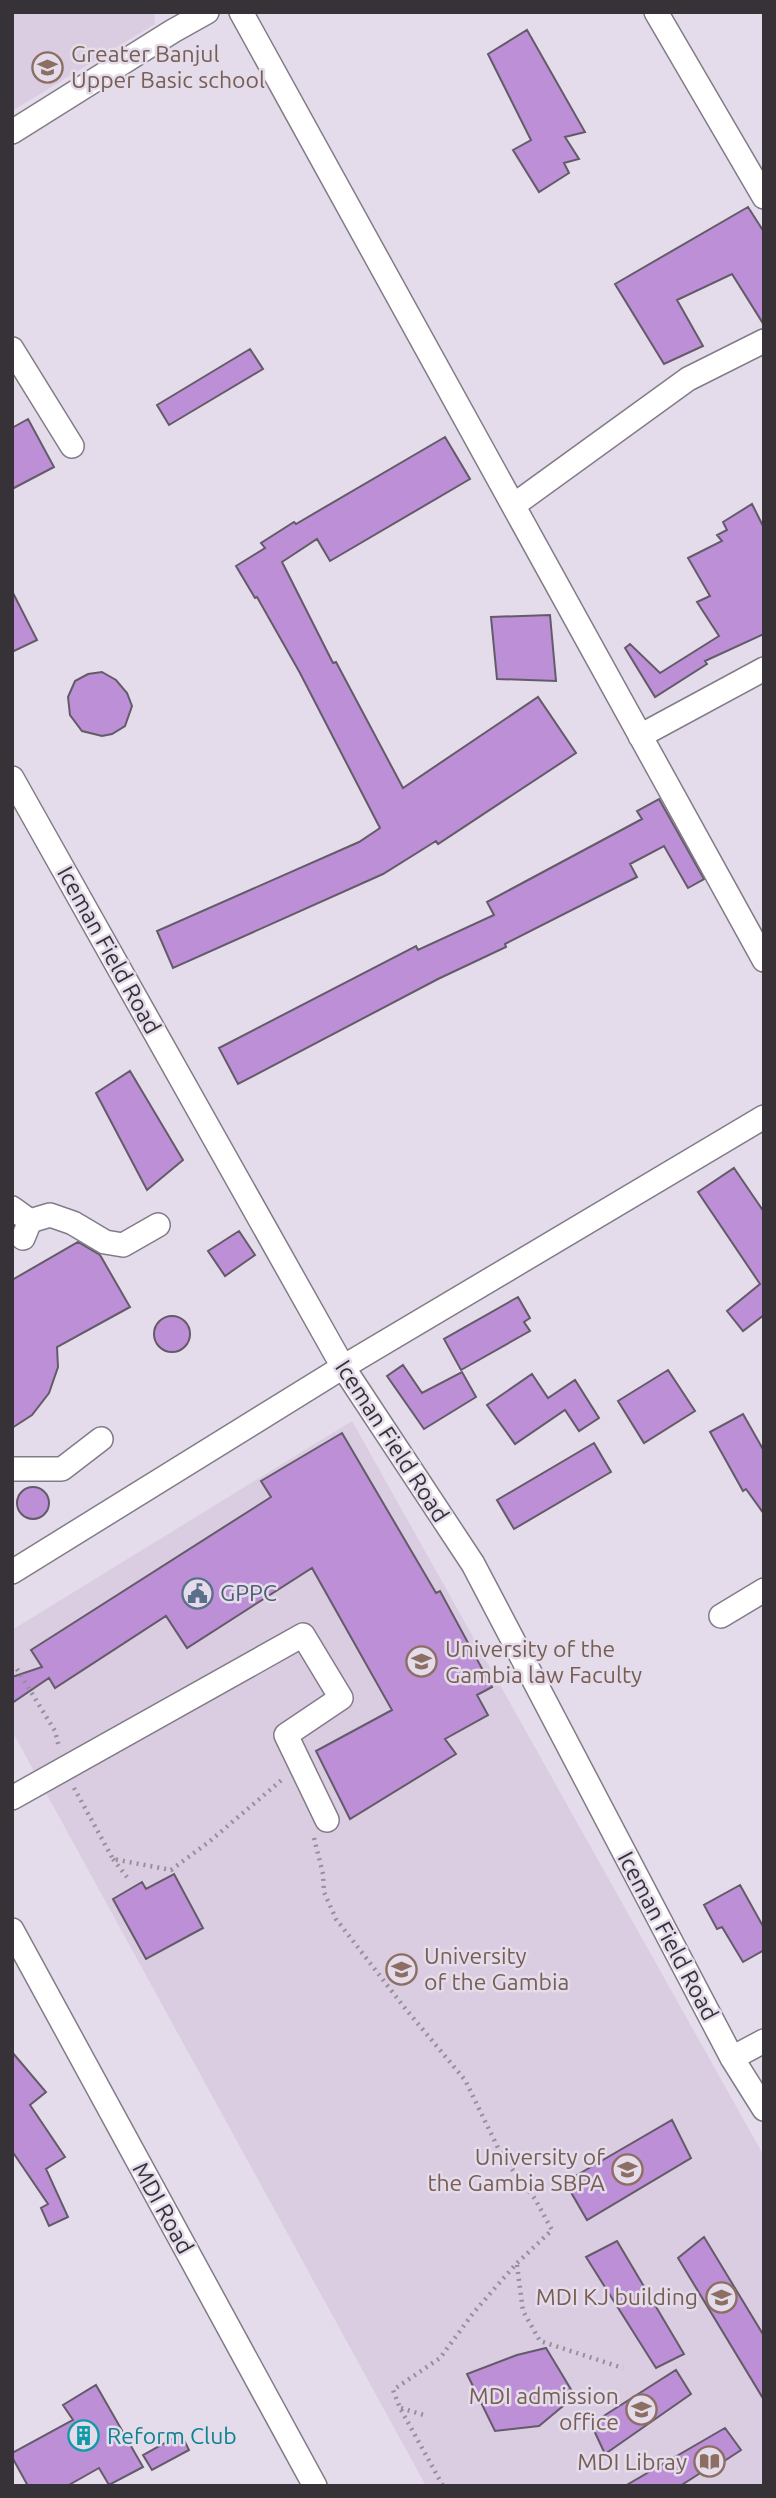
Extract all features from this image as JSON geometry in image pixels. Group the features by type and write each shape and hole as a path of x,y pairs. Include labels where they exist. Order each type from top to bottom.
{"street":[{"path":"12,132 172,22 208,12"},
{"path":"241,12 764,960"},
{"path":"656,12 764,197"},
{"path":"514,505 688,379 764,341"},
{"path":"12,349 72,446"},
{"path":"640,736 764,669"},
{"name":"Iceman Field Road","path":"12,778 343,1367 473,1564 732,2058 764,2109"},
{"path":"12,1572 343,1367 764,1117"},
{"path":"22,1222 50,1215 74,1223 105,1242 123,1245 158,1225"},
{"path":"12,1469 62,1469 101,1439"},
{"path":"721,1616 764,1590"},
{"path":"12,1798 303,1635 341,1698 286,1735 319,1824"},
{"name":"MDI Road","path":"12,1930 315,2486"},
{"path":"732,2058 764,2041"}],"path":[{"path":"171,1870 285,1778 290,1787"},
{"path":"319,1824 324,1892 336,1919 465,2080 502,2156 535,2199 552,2230 516,2264 474,2312 440,2358 393,2390 400,2408 443,2486"},
{"path":"113,1858 127,1877"},
{"path":"516,2264 523,2311 540,2342 623,2368"},
{"path":"400,2408 427,2416"}],"shaded area":[{"name":"Greater Banjul Upper Basic school","path":"12,12 154,12 155,24 12,111"},
{"name":"University of the Gambia","path":"352,1421 764,2156 764,2486 426,2486 12,1731 12,1630"}],"building":[{"path":"527,30 585,132 565,137 579,159 564,163 569,173 539,192 513,150 531,140 488,54"},
{"path":"748,207 764,232 764,325 732,274 677,300 703,346 664,364 615,284"},
{"path":"250,349 263,369 169,425 157,405"},
{"path":"28,419 54,467 12,489 12,428"},
{"path":"445,437 470,479 330,561 317,539 282,562 333,663 336,662 403,788 538,697 576,753 438,844 436,841 383,874 173,968 157,931 359,842 380,828 300,673 257,597 255,598 236,566 265,548 261,543 294,522 296,524"},
{"path":"752,504 764,528 764,634 705,661 707,664 655,697 625,648 630,644 660,673 719,636 697,602 710,596 688,558 722,541 717,535 727,530 723,522"},
{"path":"12,591 37,640 12,652"},
{"path":"550,615 556,681 497,679 491,617"},
{"path":"102,672 116,680 127,693 132,706 125,726 112,734 102,736 82,731 70,715 68,697 75,681 88,674"},
{"path":"659,799 704,879 688,888 664,846 630,864 637,877 238,1084 219,1048 416,946 418,950 494,915 487,902 642,819 637,811"},
{"path":"130,1071 183,1160 147,1190 96,1093"},
{"path":"734,1168 764,1212 764,1315 743,1331 727,1311 760,1284 698,1192"},
{"path":"239,1231 255,1255 225,1276 208,1251"},
{"path":"78,1242 100,1255 130,1307 57,1347 58,1367 49,1393 32,1415 12,1428 12,1280"},
{"path":"518,1297 530,1318 524,1322 530,1331 461,1370 444,1339"},
{"path":"172,1316 185,1321 190,1334 185,1347 172,1352 159,1347 154,1334 159,1321"},
{"path":"403,1365 422,1393 462,1372 476,1397 424,1429 387,1376"},
{"path":"668,1370 695,1411 644,1443 618,1401"},
{"path":"532,1374 548,1398 575,1380 599,1418 579,1431 565,1410 515,1444 487,1405"},
{"path":"743,1414 764,1451 764,1514 746,1489 743,1491 710,1432"},
{"path":"342,1433 436,1593 440,1591 492,1687 477,1695 488,1715 445,1739 456,1754 350,1819 316,1751 392,1710 312,1568 187,1648 166,1616 55,1688 49,1678 12,1703 12,1677 42,1667 31,1650 271,1497 261,1481"},
{"path":"594,1443 611,1472 514,1529 497,1500"},
{"path":"33,1487 44,1492 49,1503 44,1514 33,1519 22,1514 17,1503 22,1492"},
{"path":"174,1874 203,1928 146,1959 113,1899 142,1882 146,1889"},
{"path":"740,1885 764,1928 764,1950 743,1962 722,1927 717,1929 704,1905"},
{"path":"12,2052 46,2092 30,2105 65,2157 46,2169 68,2217 49,2226 41,2208 48,2204 12,2151"},
{"name":"University of the Gambia SBPA","path":"672,2120 691,2158 587,2220 565,2182"},
{"name":"MDI KJ building","path":"704,2237 764,2336 764,2400 678,2258"},
{"path":"617,2241 684,2354 656,2368 586,2257"},
{"path":"546,2348 575,2396 539,2426 495,2431 467,2374 517,2355"},
{"name":"MDI admission office","path":"676,2370 691,2394 605,2454 591,2424"},
{"name":"Reform Club","path":"96,2385 143,2467 109,2485 99,2468 67,2486 28,2486 12,2453 73,2420 63,2405"},
{"path":"725,2428 741,2450 703,2475 702,2472 680,2486 625,2486"},
{"path":"181,2434 189,2450 152,2470 143,2455"}],"place":[{"name":"Greater Banjul Upper Basic school","path":"48,67"},
{"name":"GPPC","path":"197,1593"},
{"name":"University of the Gambia law Faculty","path":"422,1662"},
{"name":"University of the Gambia","path":"401,1969"},
{"name":"University of the Gambia SBPA","path":"628,2170"},
{"name":"MDI KJ building","path":"721,2297"},
{"name":"MDI admission office","path":"642,2409"},
{"name":"Reform Club","path":"84,2436"},
{"name":"MDI Libray","path":"710,2462"}]}
